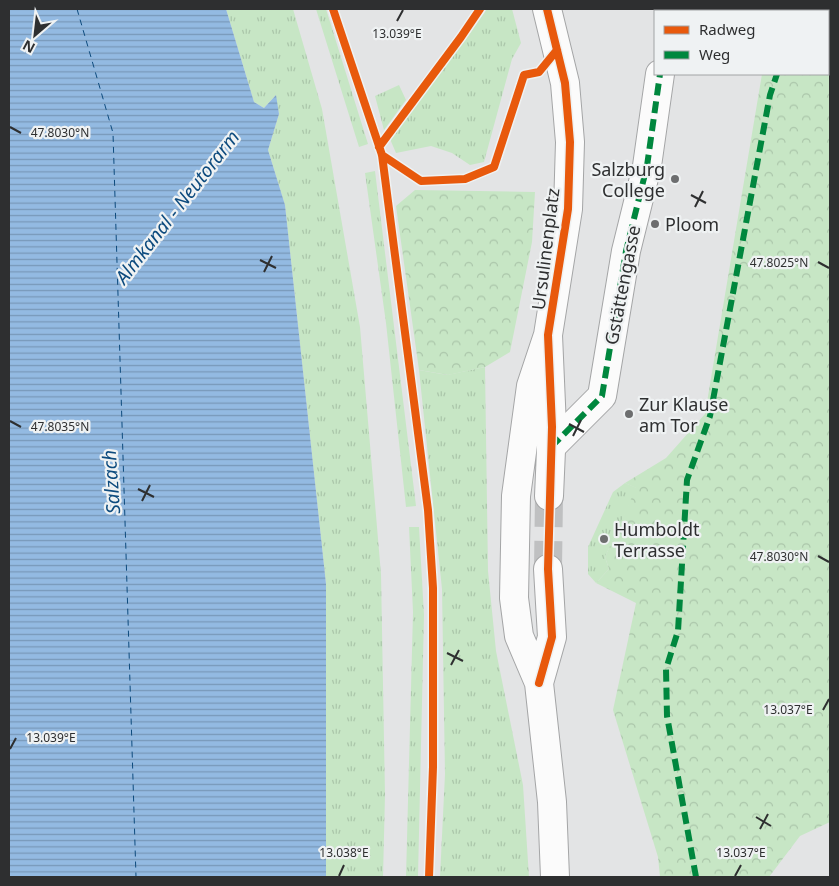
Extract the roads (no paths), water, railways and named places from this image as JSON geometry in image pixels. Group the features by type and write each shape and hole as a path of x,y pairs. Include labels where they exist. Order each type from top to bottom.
{"street":[{"name":"Ursulinenplatz","path":"546,9 565,83 570,142 568,209 548,335 552,427 549,496"},
{"name":"Gstättengasse","path":"551,447 602,396 626,251 647,166 660,75"},
{"path":"548,335 531,386 516,496 514,598 519,636 539,683 552,802 555,877"},
{"path":"539,683 552,637 548,569"}],"water":[{"path":"9,9 226,9 254,102 264,108 276,95 279,114 268,150 285,205 326,584 326,877 9,877"}],"tunnel":[{"path":"548,569 549,496"}],"place":[{"name":"Salzburg College","path":"675,179"},
{"name":"Ploom","path":"655,224"},
{"name":"Zur Klause am Tor","path":"629,414"},
{"name":"Humboldt Terrasse","path":"604,539"}],"water label":[{"name":"Almkanal - Neutorarm","path":"177,207"},
{"name":"Salzach","path":"111,482"}]}
